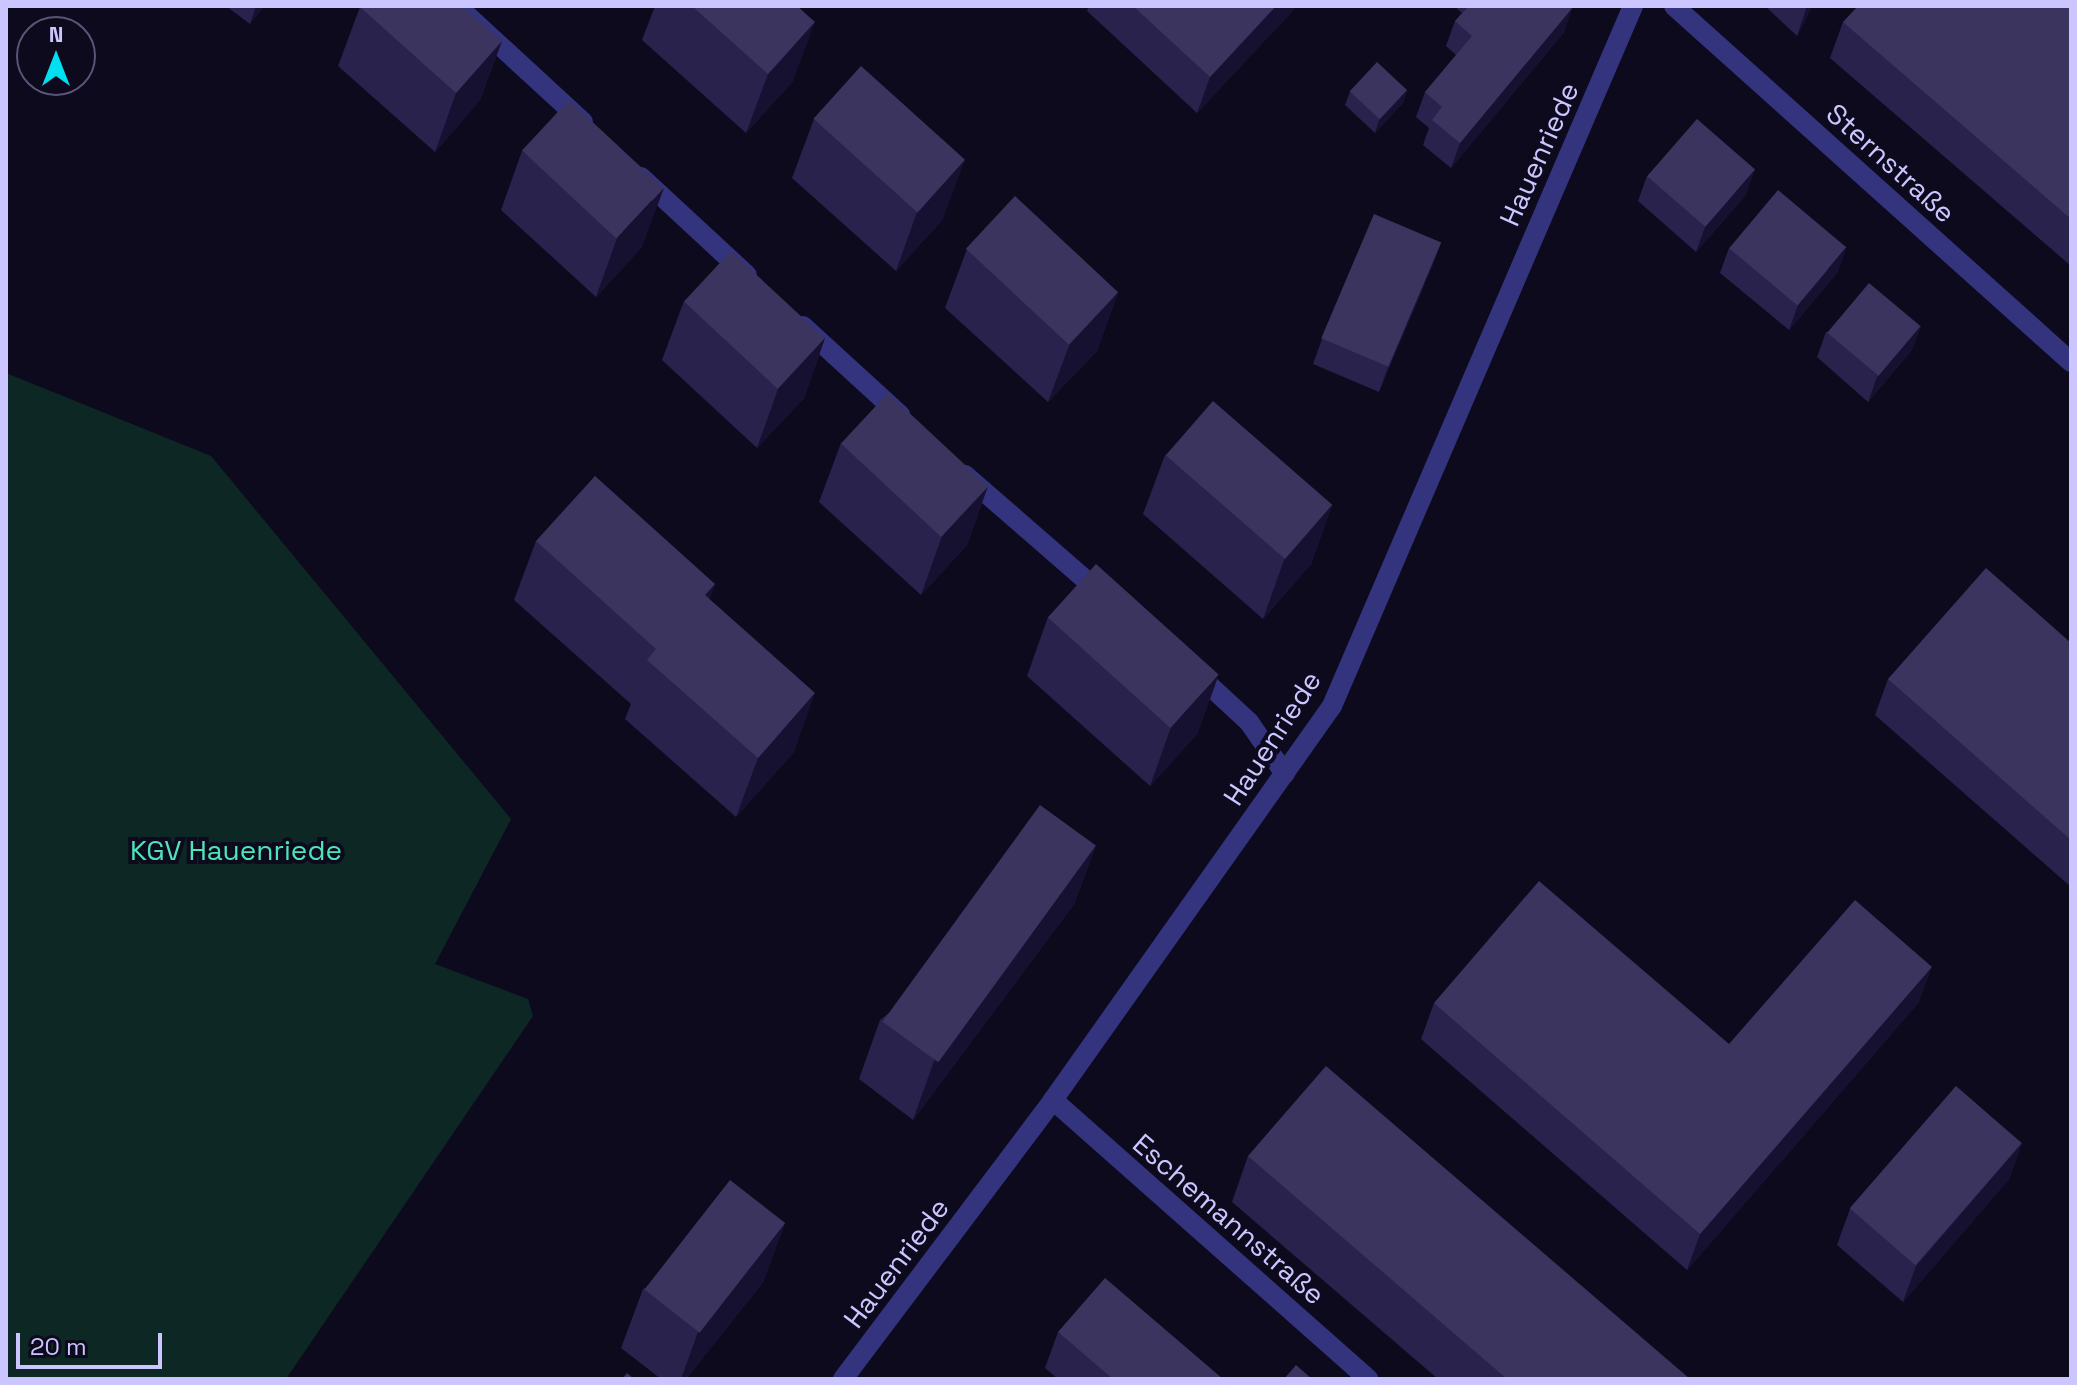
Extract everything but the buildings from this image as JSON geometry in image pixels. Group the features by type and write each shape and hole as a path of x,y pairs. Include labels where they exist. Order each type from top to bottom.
{"street":[{"path":"457,6 598,136"},
{"name":"Hauenriede","path":"843,1379 1053,1100 1332,706 1633,6"},
{"name":"Sternstraße","path":"1674,6 2071,362"},
{"path":"621,157 764,291"},
{"path":"787,312 915,429"},
{"path":"950,461 1127,615"},
{"path":"1174,654 1249,722 1285,774"},
{"name":"Eschemannstraße","path":"1053,1100 1368,1379"}],"green space":[{"name":"KGV Hauenriede","path":"6,373 211,456 511,819 435,964 528,999 533,1016 286,1379 6,1379"}]}
